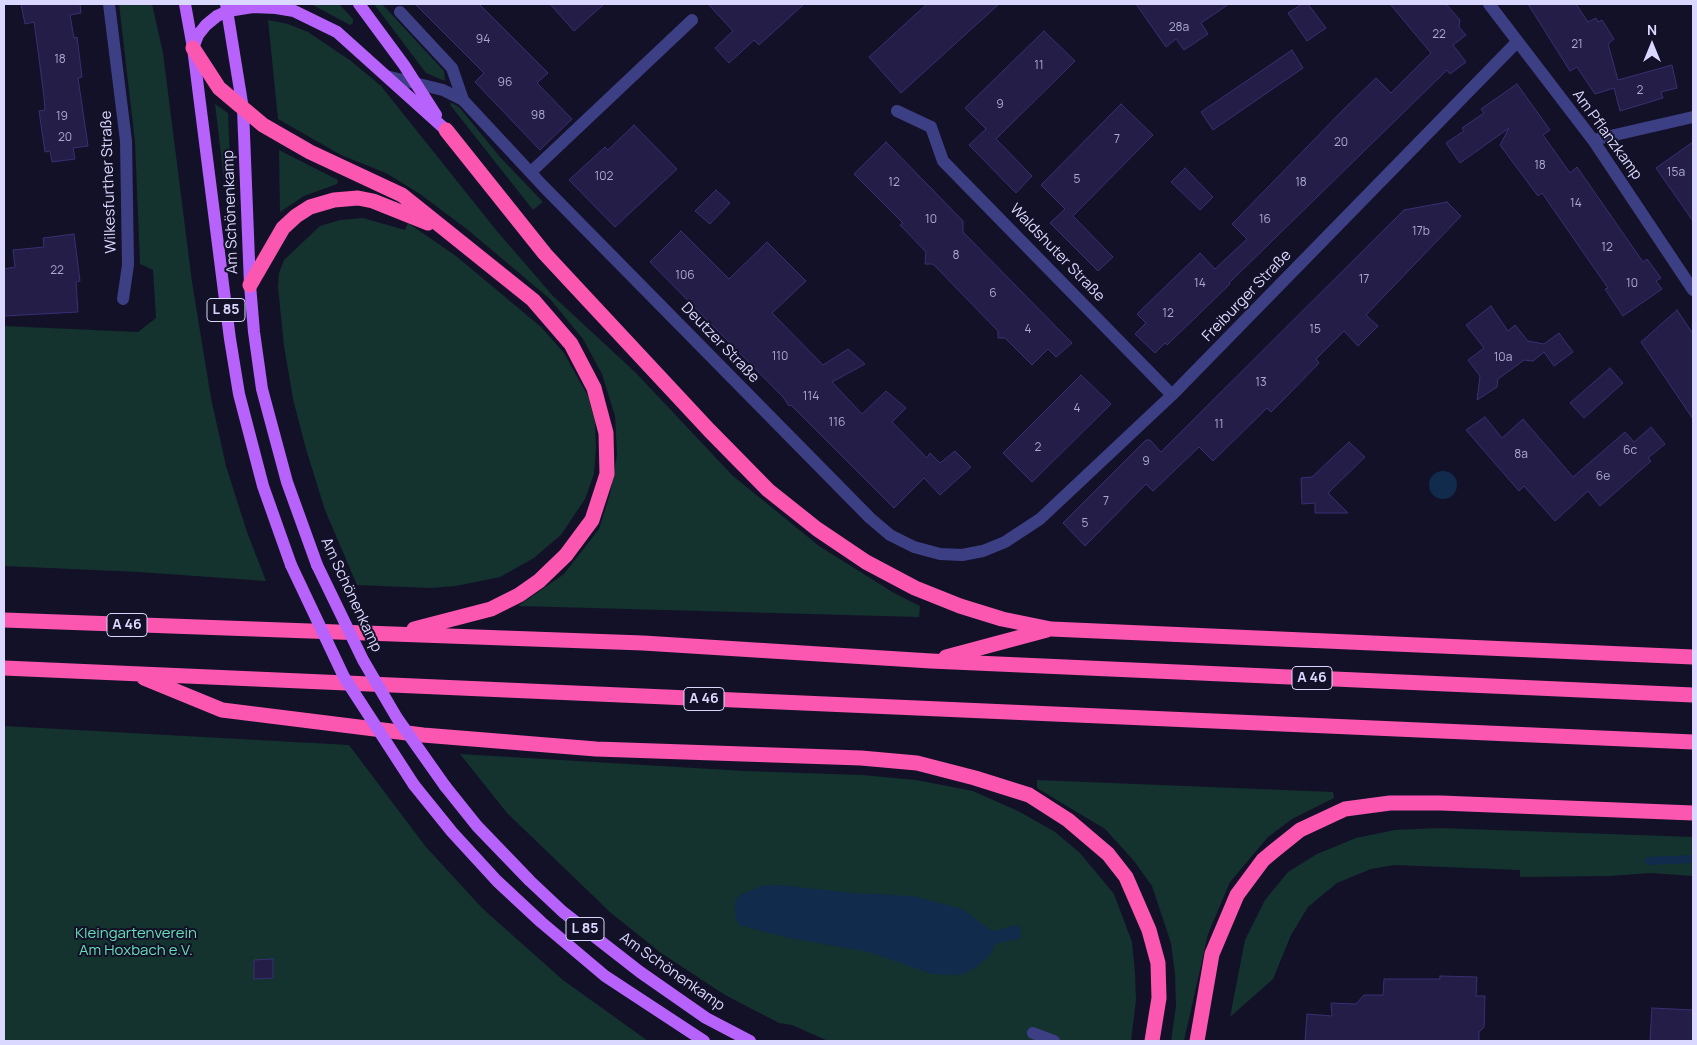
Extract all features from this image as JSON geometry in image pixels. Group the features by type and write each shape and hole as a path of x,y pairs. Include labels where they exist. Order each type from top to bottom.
{"highway":[{"path":"193,48 219,88 263,125 310,152 402,195 533,300 571,344 594,388 606,433 607,474 592,520 566,555 539,581 519,595 491,609 432,625 391,633"},
{"path":"446,130 545,254 708,430 768,490 817,529 866,562 916,588 960,606 1051,629 1693,657"},
{"path":"250,285 283,228 296,216 323,202 347,198 373,201 447,231"},
{"name":"A 46","path":"4,620 643,643 931,661 1693,695"},
{"path":"931,661 1051,629"},
{"name":"A 46","path":"4,668 1693,742"},
{"path":"129,672 222,710 423,735 596,749 861,758 917,763 975,778 1029,795 1068,820 1108,854 1126,876 1149,930 1158,963 1159,998 1152,1041"},
{"path":"1197,1041 1212,954 1237,895 1263,860 1300,830 1345,809 1390,803 1441,803 1693,813"}],"main road":[{"name":"Am Schönenkamp","path":"185,4 193,48 230,339 239,394 263,486 291,564 320,630 344,677 414,785 452,832 497,881 540,922 605,976 704,1041"},
{"path":"359,4 446,130"},
{"name":"Am Schönenkamp","path":"227,7 243,109 250,285 254,332 272,432 287,482 317,565 363,660 397,718 445,786 477,826 530,881 564,912 640,972 706,1018 750,1041"},
{"path":"193,48 198,35 206,25 227,7 276,8 294,11 337,32 446,130"}],"street":[{"name":"Wilkesfurther Straße","path":"109,4 126,141 128,265 123,299"},
{"name":"Am Pflanzkamp","path":"1489,4 1593,140 1693,290"},
{"name":"Deutzer Straße","path":"400,12 452,68 463,100"},
{"path":"530,172 692,20"},
{"name":"Freiburger Straße","path":"983,551 1005,542 1040,519 1172,395 1517,42"},
{"name":"Deutzer Straße","path":"386,76 443,90 463,100 530,172 870,518 890,535 914,547 940,554 962,555 983,551"},
{"name":"Waldshuter Straße","path":"897,111 931,127 943,162 1172,395"},
{"path":"1593,140 1693,117"},
{"path":"1033,1033 1054,1041"}],"green space":[{"path":"119,4 152,4 163,53 192,282 211,398 226,466 247,532 266,581 139,572 4,566 4,326 138,332 156,318 153,270 140,264 135,142"},
{"path":"311,4 339,4 353,19 353,23 350,25"},
{"path":"374,4 382,4 444,71 445,81 426,73"},
{"path":"268,20 288,24 308,32 351,61 381,86 496,230 553,296 636,373 732,475 819,546 894,593 920,606 919,617 518,606 564,574 599,529 610,494 617,455 615,416 602,374 583,339 550,299 468,230 420,194 386,173 341,155 278,119"},
{"path":"450,102 459,107 500,157 543,202 533,210 451,106"},
{"path":"215,104 228,113 232,205 229,207 227,205"},
{"path":"279,150 338,180 337,184 304,196 280,212"},
{"path":"363,218 405,230 408,223 456,256 541,327 564,353 588,396 595,422 596,448 594,474 585,499 561,535 534,558 500,577 456,586 431,588 357,585 325,510 293,399 284,346 278,287 279,273 284,260 320,226 340,220"},
{"name":"Kleingartenverein Am Hoxbach e.V.","path":"4,726 349,745 426,847 483,909 563,980 648,1041 4,1041"},
{"path":"460,754 745,771 862,775 916,780 973,791 1018,811 1055,832 1080,853 1114,894 1132,942 1136,1000 1131,1041 828,1041 792,1025 779,1023 725,995 661,953 611,913 507,813"},
{"path":"1037,780 1333,792 1334,798 1292,819 1268,837 1230,882 1208,934 1184,1041 1171,1041 1176,1006 1175,974 1171,943 1152,886 1134,861 1105,829 1037,788"},
{"path":"1439,828 1693,837 1693,876 1650,873 1610,876 1520,877 1520,870 1394,865 1371,869 1337,883 1308,907 1291,935 1273,979 1230,1017 1245,940 1265,900 1288,872 1317,854 1356,838 1395,830"}],"water":[{"path":"1443,471 1453,475 1457,485 1453,495 1443,499 1433,495 1429,485 1433,475"},
{"path":"779,885 852,893 912,896 962,909 992,931 1019,925 1021,938 995,944 991,954 975,968 961,975 932,974 869,952 789,938 739,925 735,917 735,902 740,895 761,886"}],"building":[{"path":"21,4 80,4 81,13 70,15 74,38 77,37 82,77 78,78 88,146 73,148 75,159 52,162 50,151 45,152 39,111 45,110 44,97 34,22 25,24"},
{"path":"415,4 479,4 548,73 537,83 572,119 540,150 475,82 484,73"},
{"path":"550,4 604,4 574,31"},
{"path":"708,4 804,4 759,45 754,40 729,63 715,48 733,31"},
{"path":"927,4 999,4 901,93 869,57"},
{"path":"1136,4 1229,4 1201,23 1208,34 1184,50 1176,39 1166,47"},
{"path":"1302,4 1308,4 1326,28 1307,41 1288,13"},
{"path":"1390,4 1446,4 1460,20 1459,27 1466,35 1453,45 1466,62 1450,74 1447,70 1230,284 1167,345 1165,343 1155,353 1135,334 1146,323 1137,314 1200,253 1215,269 1247,239 1232,224 1344,109 1376,78 1391,93 1431,53"},
{"path":"1528,4 1576,4 1588,22 1596,18 1598,22 1602,20 1614,39 1608,44 1618,80 1672,65 1677,88 1661,92 1663,98 1620,111 1614,88 1595,94 1577,67 1570,71"},
{"path":"1044,31 1075,61 996,139 1032,176 1016,193 969,145 986,129 965,108"},
{"path":"1292,50 1303,68 1213,130 1201,112"},
{"path":"1517,84 1550,130 1543,135 1570,173 1577,167 1643,262 1647,259 1661,278 1656,281 1662,289 1623,316 1605,289 1608,288 1542,193 1538,196 1500,145 1509,128 1460,163 1446,143 1464,131 1462,128 1484,113 1481,109"},
{"path":"1121,104 1153,135 1073,216 1113,257 1098,271 1050,223 1065,209 1041,185"},
{"path":"634,125 677,169 615,227 569,180 605,147 608,150"},
{"path":"886,142 963,221 963,232 1072,343 1056,357 1048,349 1032,365 1005,338 998,338 998,331 933,264 925,264 926,252 900,225 903,223 854,174"},
{"path":"1693,142 1693,221 1656,168"},
{"path":"1185,168 1213,197 1200,210 1171,182"},
{"path":"716,190 730,203 710,224 695,211"},
{"path":"1447,202 1461,216 1366,315 1378,326 1358,346 1344,331 1316,359 1319,363 1271,412 1267,408 1213,461 1199,447 1153,491 1146,484 1085,546 1063,523 1146,440 1150,440 1161,452 1404,210"},
{"path":"681,231 729,279 767,242 806,281 772,313 823,365 848,349 865,364 832,382 862,414 886,391 906,408 892,422 927,458 930,453 940,463 955,451 971,467 940,495 924,478 894,508 791,405 789,406 783,397 650,262"},
{"path":"74,234 80,281 76,282 78,312 4,316 4,269 15,267 13,250 44,247 43,238"},
{"path":"1491,306 1508,331 1515,325 1528,341 1544,344 1559,333 1573,352 1554,366 1544,352 1533,361 1524,360 1498,379 1497,387 1477,400 1480,376 1468,360 1484,348 1466,325"},
{"path":"1677,310 1693,334 1693,419 1641,342"},
{"path":"1610,368 1623,383 1584,418 1570,403"},
{"path":"1081,375 1111,404 1032,482 1003,453"},
{"path":"1485,417 1502,438 1523,419 1573,477 1625,432 1634,442 1651,427 1665,444 1648,458 1651,461 1600,506 1588,491 1555,521 1524,486 1519,491 1466,430"},
{"path":"1349,442 1365,457 1328,493 1348,513 1315,513 1315,503 1302,504 1301,478 1312,477"},
{"path":"273,959 273,978 254,979 254,960"},
{"path":"1440,976 1477,977 1476,996 1485,996 1484,1027 1479,1032 1479,1041 1305,1041 1307,1014 1332,1016 1331,1003 1356,1004 1364,995 1383,995 1384,979 1440,979"},
{"path":"1652,1008 1693,1010 1693,1041 1650,1041"}],"waterway":[{"path":"1649,861 1693,859"}]}
